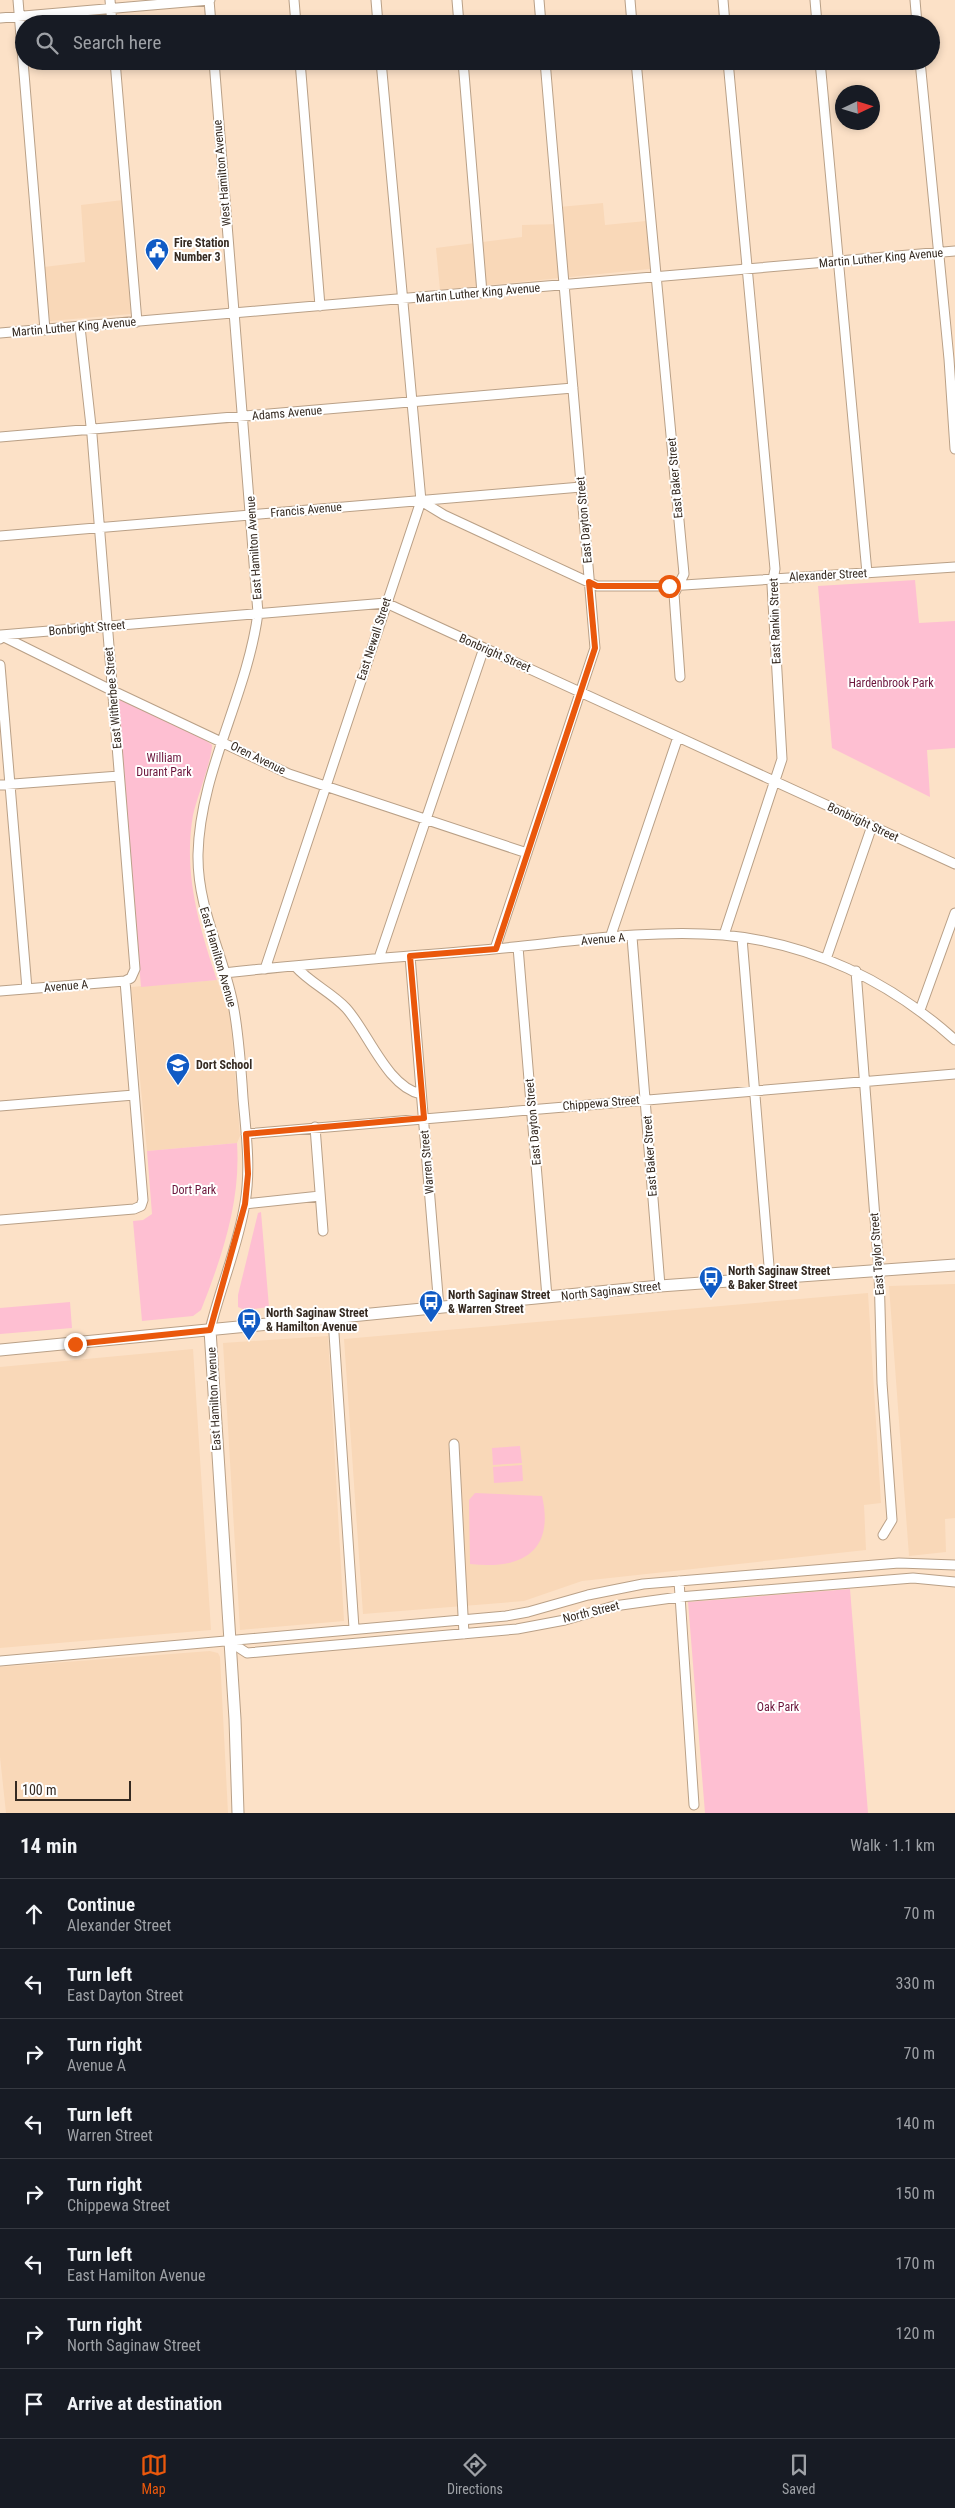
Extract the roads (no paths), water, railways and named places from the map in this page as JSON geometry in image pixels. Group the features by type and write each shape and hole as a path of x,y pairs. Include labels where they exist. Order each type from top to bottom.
{"main road":[{"name":"North Saginaw Street","path":"0,1350 660,1286 955,1265"},
{"name":"East Hamilton Avenue","path":"210,1330 230,1642 238,1813"}],"street":[{"path":"18,0 19,15"},
{"path":"27,15 110,4 210,0 211,15"},
{"path":"294,0 295,15"},
{"path":"376,0 377,15"},
{"path":"457,0 458,15"},
{"path":"539,0 540,15"},
{"path":"630,0 631,15"},
{"path":"723,0 724,15"},
{"path":"815,0 816,15"},
{"path":"915,0 916,15"},
{"path":"0,18 15,16"},
{"path":"23,70 45,330"},
{"path":"116,70 137,322"},
{"name":"West Hamilton Avenue","path":"215,70 234,314"},
{"path":"301,70 320,306"},
{"name":"East Newall Street","path":"265,969 421,501 401,300 382,70"},
{"path":"463,70 482,293"},
{"name":"East Dayton Street","path":"496,949 595,648 545,70"},
{"name":"East Baker Street","path":"637,70 684,574 674,594 680,677"},
{"name":"East Rankin Street","path":"724,935 782,759 772,578 775,569 729,70"},
{"path":"821,70 867,572"},
{"path":"921,70 937,253 949,359 955,449"},
{"name":"Martin Luther King Avenue","path":"0,333 955,251"},
{"name":"East Hamilton Avenue","path":"210,1330 245,1204 248,1174 235,1018 224,973 204,907 198,855 204,806 251,656 258,614 234,314"},
{"name":"East Witherbee Street","path":"0,1220 134,1209 141,1206 143,1200 134,1095 128,980 135,969 91,429 80,326"},
{"name":"Adams Avenue","path":"0,437 243,418 573,388"},
{"name":"Francis Avenue","path":"0,536 581,487"},
{"name":"Alexander Street","path":"421,501 444,515 597,586 679,585 955,567"},
{"name":"Bonbright Street","path":"0,636 386,603 955,864"},
{"name":"Oren Avenue","path":"0,636 289,774 527,853"},
{"path":"379,958 484,648"},
{"path":"0,665 4,784 27,989"},
{"path":"610,938 678,737"},
{"path":"4,784 119,776"},
{"path":"826,959 872,826"},
{"path":"920,1010 955,913"},
{"name":"Avenue A","path":"224,973 610,938 724,935 796,948 856,971 920,1010 955,1040"},
{"name":"East Baker Street","path":"632,937 660,1286"},
{"path":"742,938 753,1091 770,1278"},
{"name":"East Dayton Street","path":"518,947 548,1297"},
{"name":"Warren Street","path":"410,956 439,1308"},
{"path":"295,966 330,992 347,1009 393,1075 411,1092 421,1094"},
{"name":"East Taylor Street","path":"856,971 879,1270 882,1383 892,1520 883,1535"},
{"name":"Avenue A","path":"0,991 128,980"},
{"name":"Chippewa Street","path":"246,1134 955,1074"},
{"path":"0,1106 134,1095"},
{"path":"315,1127 323,1231"},
{"path":"245,1204 320,1196"},
{"path":"333,1318 354,1628"},
{"path":"454,1444 464,1634"},
{"name":"North Street","path":"0,1661 230,1642 354,1628 464,1620 528,1612 617,1588 679,1581 899,1563 955,1565"},
{"path":"859,1566 860,1581"},
{"name":"North Street","path":"230,1642 247,1653 517,1629 565,1620 614,1606 679,1597 913,1578 955,1582"},
{"path":"679,1581 694,1805"}],"place":[{"name":"Fire Station Number 3","path":"157,271"},
{"name":"Dort School","path":"178,1086"},
{"name":"North Saginaw Street & Baker Street","path":"711,1299"},
{"name":"North Saginaw Street & Warren Street","path":"431,1323"},
{"name":"North Saginaw Street & Hamilton Avenue","path":"249,1341"}],"park label":[{"name":"Hardenbrook Park","path":"891,683"},
{"name":"William Durant Park","path":"164,765"},
{"name":"Dort Park","path":"194,1190"},
{"name":"Oak Park","path":"778,1707"}]}
